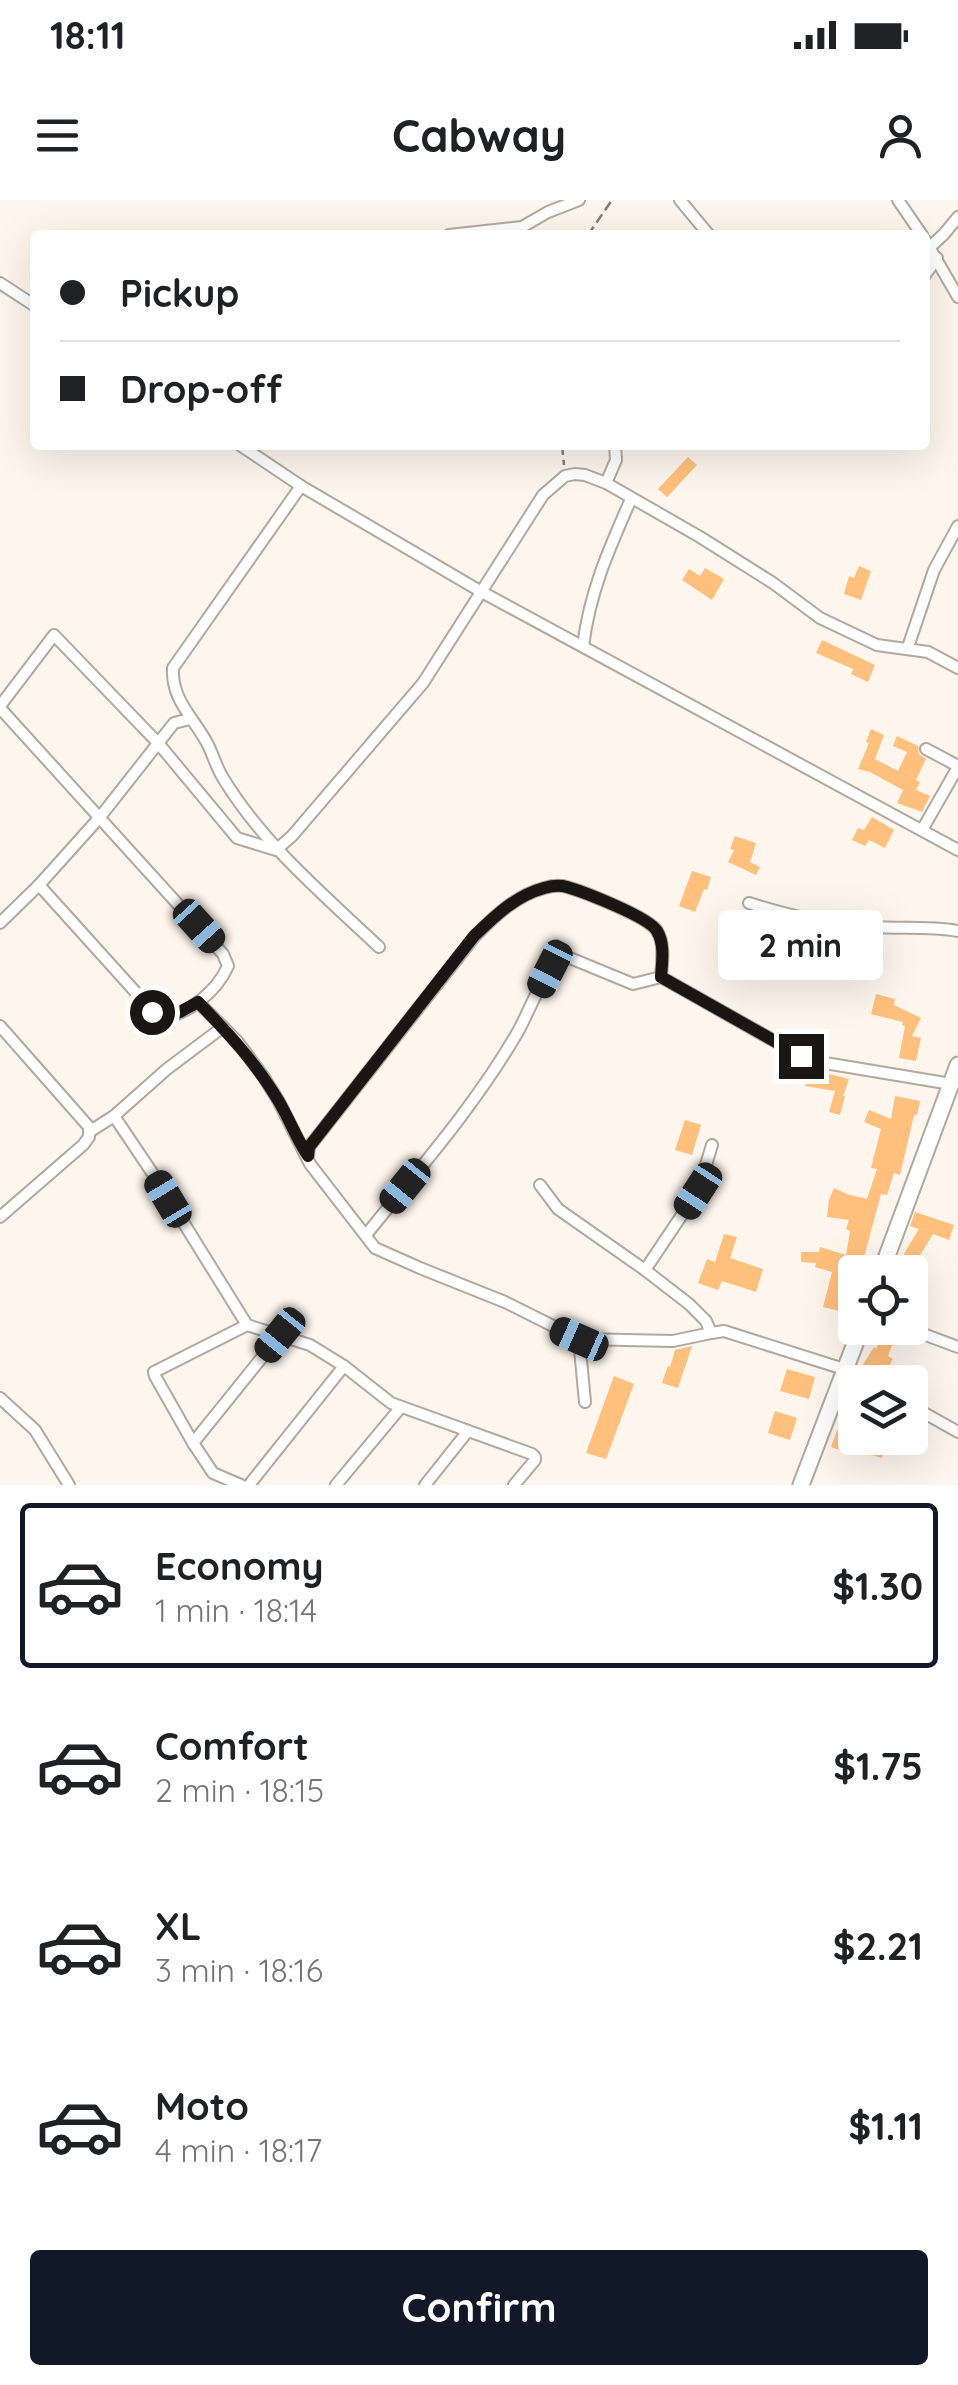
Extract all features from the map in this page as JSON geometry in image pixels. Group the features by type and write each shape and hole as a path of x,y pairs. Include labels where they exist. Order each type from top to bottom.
{"street":[{"path":"542,200 546,213"},
{"path":"508,230 579,200"},
{"path":"680,200 705,230"},
{"path":"898,200 919,230"},
{"path":"930,239 944,234 958,217"},
{"path":"930,246 958,297"},
{"path":"930,268 938,258"},
{"path":"0,283 30,303"},
{"path":"247,450 301,486 480,591 958,850"},
{"path":"606,483 616,460 615,450"},
{"path":"276,850 423,683 543,495 565,476 585,475 606,483 700,537 820,618 877,645 928,652 958,668"},
{"path":"301,486 174,668 174,688 222,777 276,850 379,947"},
{"path":"583,646 587,610 598,575 632,499"},
{"path":"908,648 934,570 958,526"},
{"path":"38,885 158,1017 180,1012 198,1002 224,976 228,960 0,707 54,635 158,744 237,838 276,850"},
{"path":"0,923 100,817 174,724 190,718"},
{"path":"922,830 958,767 926,748"},
{"path":"308,1156 309,1147 474,936 504,907 530,893 562,885 630,912 654,926 662,948 661,977"},
{"path":"749,903 777,912 868,927 958,930"},
{"path":"366,1235 483,1086 558,958 565,956 633,984 661,977 801,1056 819,1062 951,1084"},
{"path":"198,1002 237,1041 278,1100 310,1164 376,1248 388,1255 505,1302 579,1339 673,1341 724,1331 838,1367"},
{"path":"0,1026 89,1127 83,1145 0,1217"},
{"path":"89,1132 223,1028"},
{"path":"888,1255 958,1065"},
{"path":"114,1116 248,1325 310,1345 391,1403 535,1457 514,1485"},
{"path":"645,1270 698,1191 712,1145"},
{"path":"540,1185 558,1209 645,1270 706,1320 710,1333"},
{"path":"241,1485 213,1473 192,1443 154,1372 248,1325"},
{"path":"192,1443 280,1335"},
{"path":"928,1335 958,1346"},
{"path":"579,1339 585,1402"},
{"path":"249,1485 344,1366"},
{"path":"802,1485 838,1391"},
{"path":"0,1398 35,1430 69,1485"},
{"path":"336,1485 400,1407"},
{"path":"928,1415 958,1432"},
{"path":"425,1485 468,1431"}],"path":[{"path":"591,230 612,200"},
{"path":"562,450 565,476"}],"building":[{"path":"688,457 697,465 667,497 658,489"},
{"path":"859,566 871,571 861,600 844,594 849,576 854,578"},
{"path":"705,568 724,579 712,600 682,580 689,569 700,576"},
{"path":"822,640 875,665 868,682 851,674 853,669 816,653"},
{"path":"871,729 884,735 875,759 898,771 907,752 893,746 897,736 918,746 919,754 926,759 916,780 920,782 916,790 930,796 922,812 897,803 903,790 858,769"},
{"path":"872,817 894,830 885,848 869,840 865,846 852,840 858,828 864,830"},
{"path":"735,836 756,843 750,862 760,867 756,875 728,862"},
{"path":"692,871 711,877 695,912 679,906"},
{"path":"876,994 895,999 894,1005 921,1018 912,1036 921,1038 916,1061 899,1058 903,1022 871,1014"},
{"path":"809,1069 849,1079 840,1115 829,1112 835,1091 805,1086"},
{"path":"895,1096 920,1101 900,1175 894,1173 887,1195 881,1194 865,1255 846,1255 849,1220 827,1217 829,1200 834,1188 867,1199 877,1169 871,1168 881,1129 864,1122 869,1110 891,1119"},
{"path":"685,1120 701,1125 692,1155 675,1150"},
{"path":"915,1212 954,1225 949,1240 933,1234 920,1255 904,1255 919,1229 910,1226"},
{"path":"724,1234 737,1237 730,1258 763,1269 756,1292 722,1281 718,1290 698,1283 707,1259 715,1262"},
{"path":"820,1247 846,1255 838,1255 838,1311 823,1307 832,1272 815,1267 816,1263 801,1262 801,1252 819,1252"},
{"path":"878,1345 892,1345 890,1365 863,1365"},
{"path":"692,1346 678,1388 662,1383 675,1350"},
{"path":"787,1369 815,1377 809,1399 780,1391"},
{"path":"614,1376 634,1384 606,1459 586,1453"},
{"path":"775,1411 797,1418 790,1440 768,1433"},
{"path":"837,1430 838,1450 831,1447"}],"route":[{"path":"152,1012 164,1018 198,1002 237,1041 278,1100 308,1156 309,1147 474,936 504,907 530,893 562,885 630,912 654,926 662,948 661,977 801,1056"}]}
